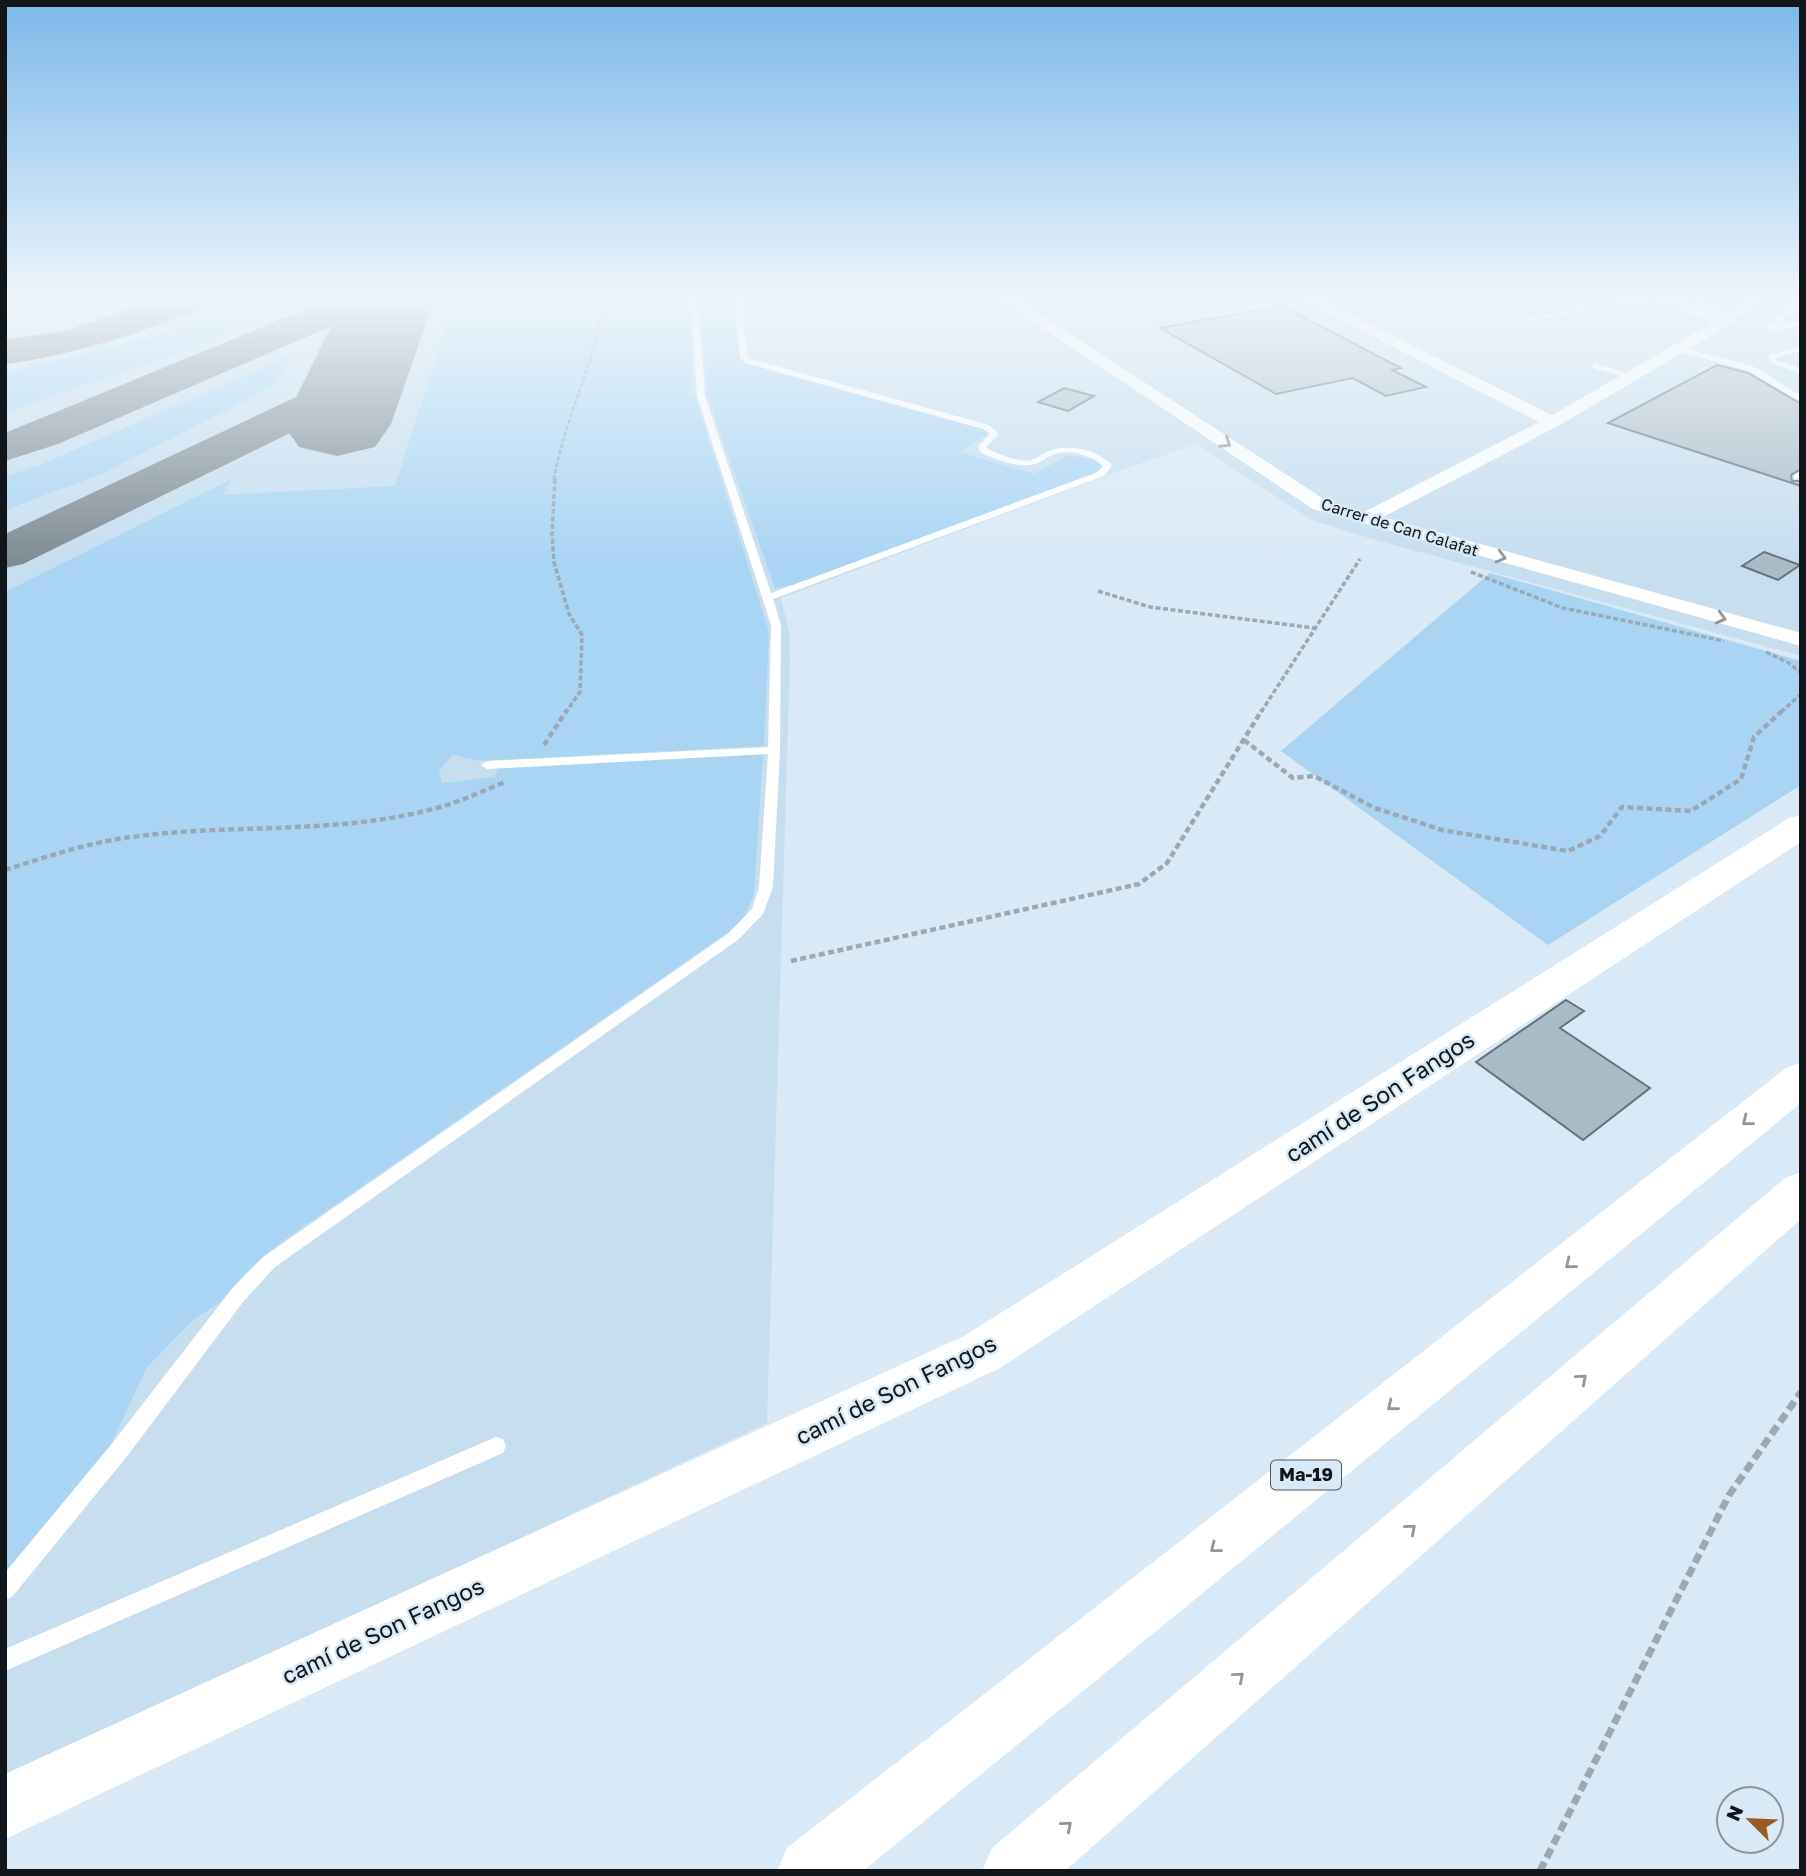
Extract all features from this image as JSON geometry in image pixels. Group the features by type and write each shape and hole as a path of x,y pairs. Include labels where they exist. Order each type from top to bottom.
{"main road":[{"name":"camí de Son Fangos","path":"5,1807 982,1352 1801,826"},
{"name":"Ma-19","path":"810,1871 1801,1079"},
{"path":"1015,1871 1801,1191"}],"street":[{"name":"Carrer de Can Calafat","path":"1138,386 1320,505 1801,639"},
{"path":"1479,386 1552,422"},
{"path":"1364,519 1617,386"}],"lane":[{"path":"5,1590 121,1448 237,1296 269,1262 734,936 758,911 766,887 774,750 776,625 701,396 700,386"},
{"path":"769,597 1101,474 1108,466 1098,458 1068,451 1054,452 1034,462 1022,463 984,451 982,446 995,434 986,427 838,386"},
{"path":"1778,386 1801,400"},
{"path":"487,765 774,750"},
{"path":"5,1660 496,1446"}],"path":[{"path":"5,870 83,847 152,834 353,822 416,812 460,801 506,782 530,762 580,692 582,635 570,620 554,569 552,524 556,475 565,431 580,386"},
{"path":"791,961 1139,884 1167,863 1360,559"},
{"path":"1471,572 1563,608 1696,637 1737,642"},
{"path":"1098,591 1122,602 1175,611 1276,620 1314,628"},
{"path":"1760,649 1789,663 1801,673"},
{"path":"1244,740 1293,778 1314,776 1375,808 1442,830 1567,851 1600,835 1622,807 1691,811 1741,779 1754,737 1801,694"},
{"path":"1539,1871 1558,1839 1729,1495 1801,1392"}],"shaded area":[{"path":"5,386 1801,386 1801,656 1372,539 1312,520 1197,444 781,598 789,631 790,658 767,1423 5,1778"},
{"path":"5,386 84,386 5,412"},
{"path":"222,386 274,386 102,474 5,510 5,477 42,464"},
{"path":"427,386 693,386 769,632 764,746 482,761 453,755 439,770 442,783 495,777 498,768 504,766 763,754 754,894 745,915 727,933 280,1243 245,1273 219,1303 192,1321 147,1367 110,1446 5,1572 5,592 232,479 222,495 395,486"},
{"path":"706,386 827,386 981,428 987,432 986,435 961,452 1034,474 1068,455 1097,460 1102,467 1093,474 796,584 775,588 707,395"},
{"path":"1490,573 1801,661 1801,785 1548,945 1281,751"}],"building":[{"path":"1261,386 1317,386 1276,394"},
{"path":"1367,386 1426,387 1386,396"},
{"path":"1678,386 1769,386 1801,404 1801,469 1791,475 1792,481 1801,481 1801,486 1608,423"},
{"path":"1064,388 1094,396 1068,411 1038,402"},
{"path":"1764,552 1800,565 1778,580 1742,566"},
{"path":"1566,1000 1584,1011 1560,1028 1650,1088 1583,1140 1476,1062"}],"taxiway":[{"path":"5,448 43,435 159,386"},
{"path":"5,553 326,399 344,386"}],"runway":[{"path":"337,424 353,386"}]}
